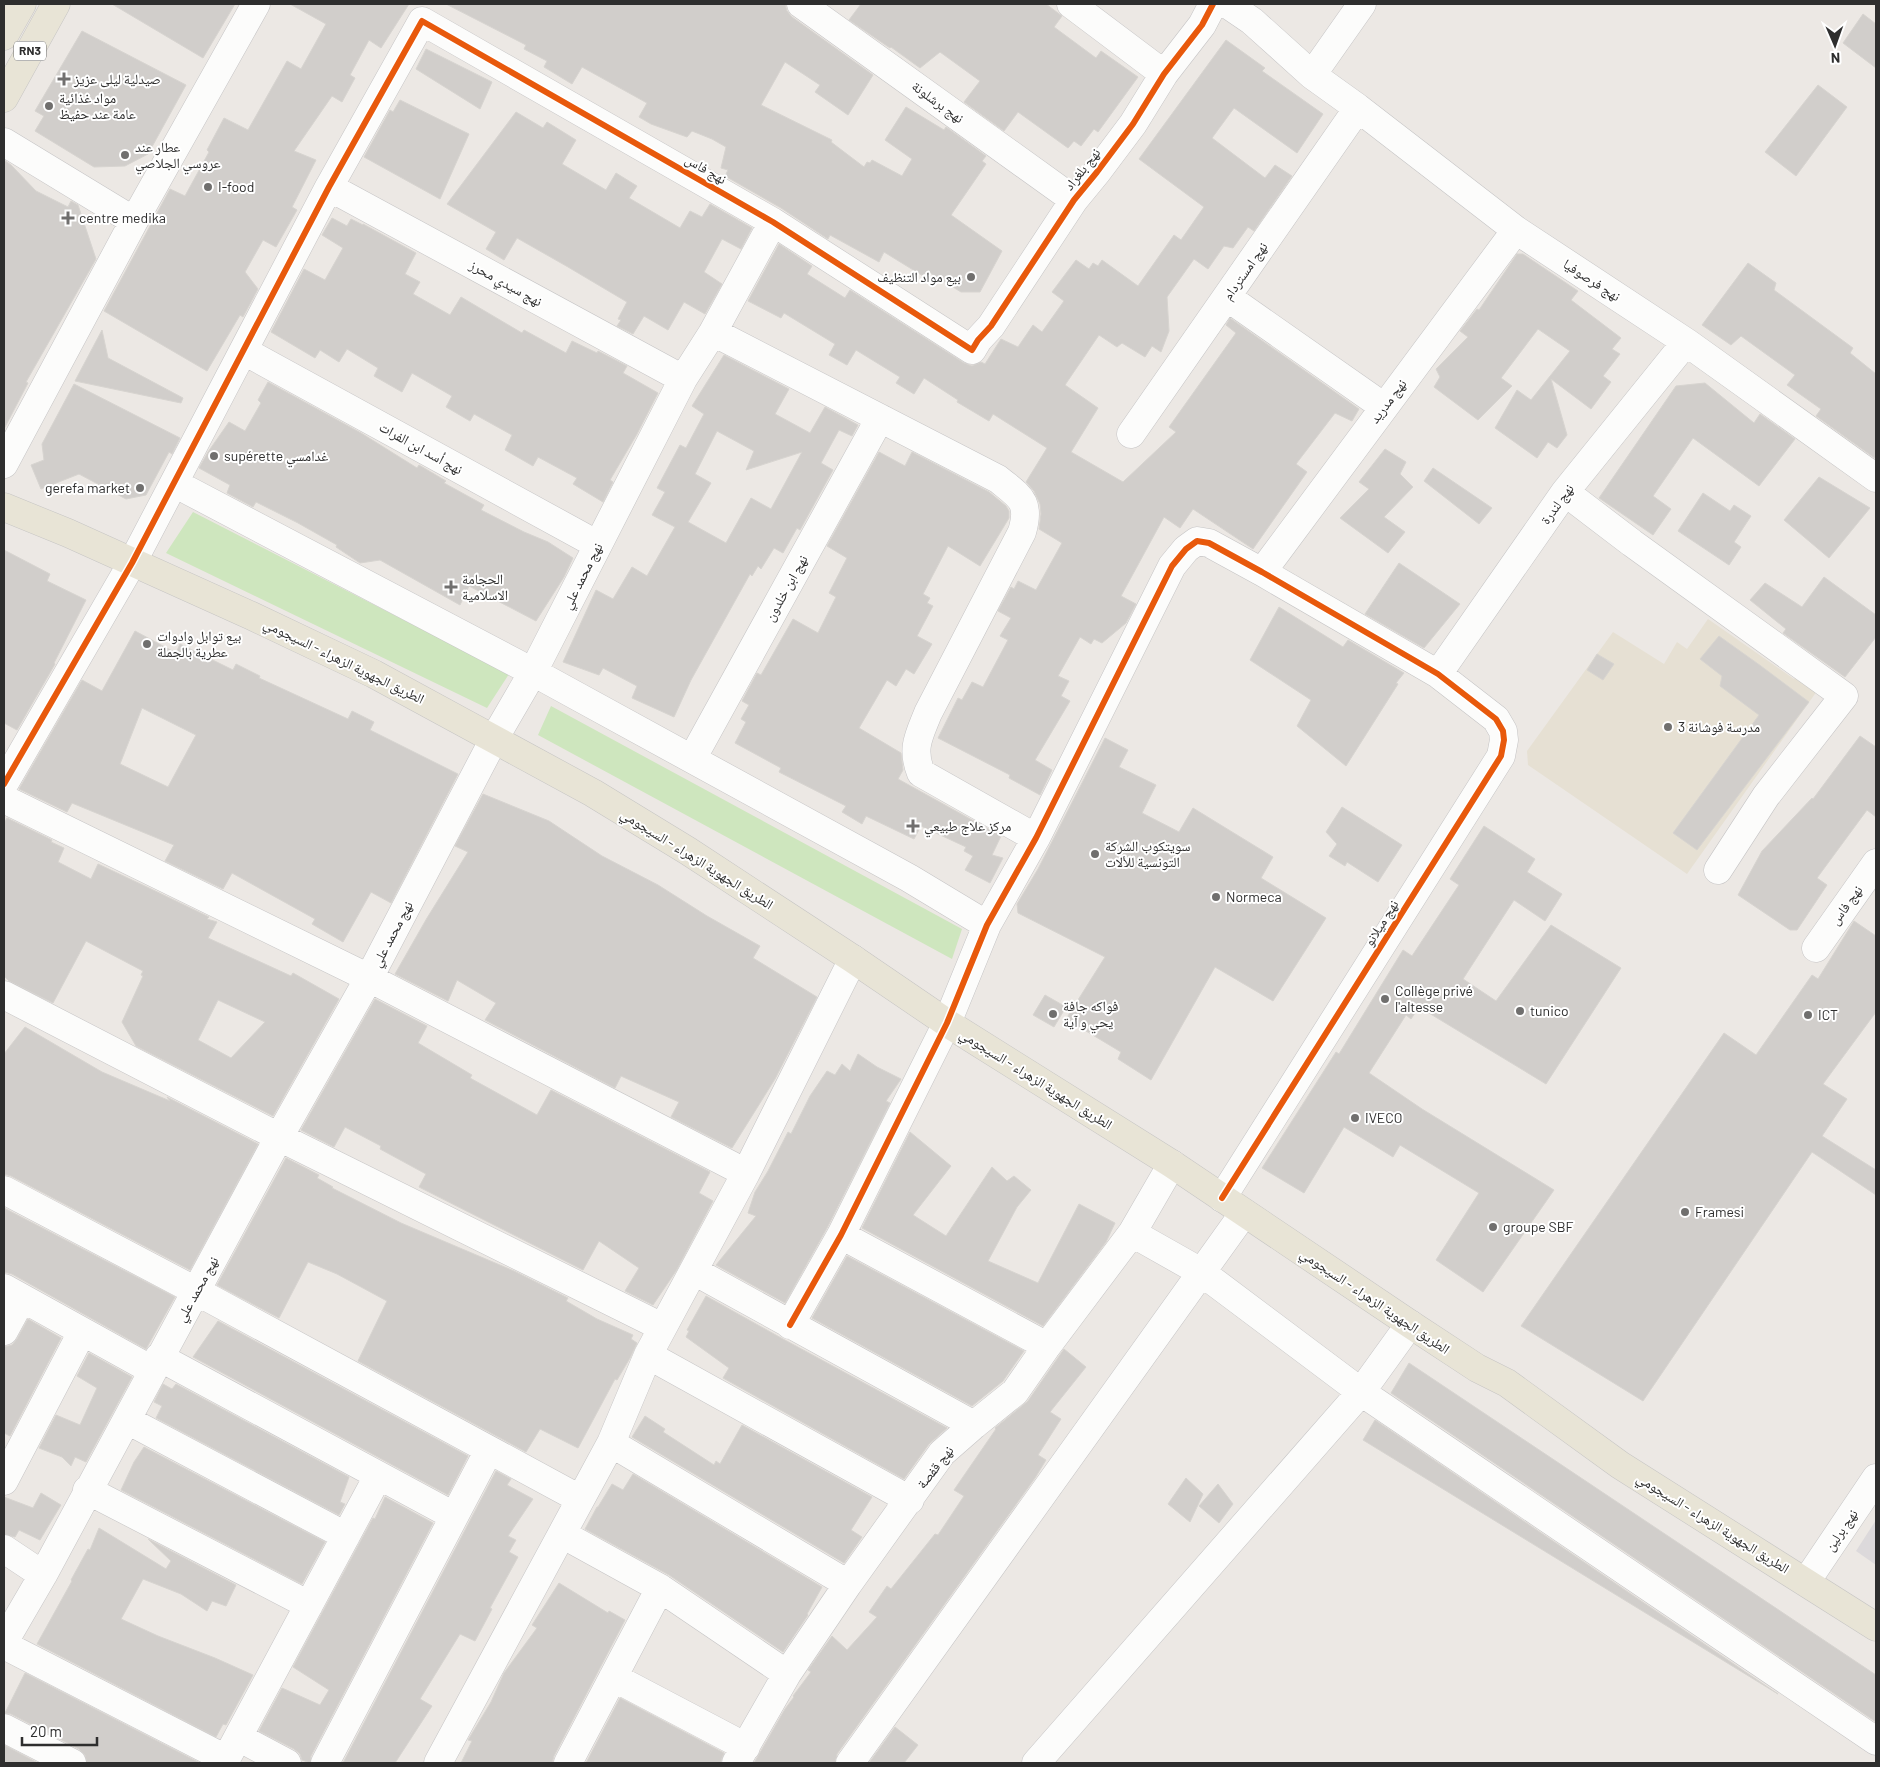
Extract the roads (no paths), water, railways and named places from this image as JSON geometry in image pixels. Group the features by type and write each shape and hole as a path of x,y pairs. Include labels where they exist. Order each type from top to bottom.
{"main road":[{"name":"RN3","path":"4,36 22,4"},
{"name":"RN3","path":"4,98 56,4"},
{"name":"الطريق الجهوية الزهراء - السيجومي","path":"4,507 68,533 252,616 374,674 593,794 688,851 853,959 946,1023 1172,1164 1477,1368 1507,1383 1620,1465 1876,1627"}],"street":[{"path":"4,464 134,221 256,4"},
{"name":"نهج برشلونة","path":"802,4 1074,200"},
{"path":"1071,4 1164,74"},
{"name":"نهج بلغراد","path":"972,350 978,340 991,326 1074,200 1097,172 1132,124 1164,74 1202,25 1213,4"},
{"name":"نهج فرصوفيا","path":"1228,4 1252,21 1312,75 1358,108 1516,230 1686,342 1876,478"},
{"path":"1312,75 1362,4"},
{"name":"نهج فاس","path":"329,187 422,20 773,222 972,350"},
{"name":"نهج امستردام","path":"1131,434 1358,108"},
{"path":"4,142 134,221"},
{"path":"4,784 132,563 329,187"},
{"name":"نهج سيدي محرز","path":"329,187 683,379"},
{"name":"نهج محمد علي","path":"4,1644 279,1137 369,978 494,739 533,672 683,379 713,332 773,222"},
{"name":"نهج مدريد","path":"1262,572 1516,230"},
{"path":"1228,297 1384,407"},
{"path":"713,332 998,479 1021,497 1026,519 1022,532 928,713 916,743 916,760 922,773 1036,838"},
{"name":"نهج لندرة","path":"1438,674 1565,492 1686,342"},
{"name":"نهج أسد ابن الفرات","path":"244,351 598,545"},
{"name":"نهج ابن خلدون","path":"692,759 880,418"},
{"path":"174,483 533,672 900,873 987,925"},
{"path":"1565,492 1632,543 1844,696 1766,796 1718,870"},
{"name":"نهج ميلانو","path":"790,1325 841,1235 946,1023 987,925 1036,838 1172,566 1186,549 1197,541 1209,543 1262,572 1438,674 1496,719 1503,731 1504,740 1500,756 1222,1198"},
{"path":"4,798 369,978 746,1173"},
{"name":"نهج فاس","path":"1816,948 1876,863"},
{"path":"438,1763 611,1443 662,1327 746,1173 853,959"},
{"path":"4,995 279,1137 662,1327"},
{"name":"نهج قفصة","path":"741,1755 788,1674 848,1584 942,1453 1015,1392 1132,1233 1172,1164"},
{"path":"4,1190 196,1291 580,1499"},
{"path":"850,1763 1244,1213"},
{"path":"1132,1233 1201,1272 1361,1392 1876,1741"},
{"path":"841,1235 1047,1346"},
{"path":"694,1271 974,1425"},
{"path":"4,1331 13,1293 82,1332 156,1364 454,1516"},
{"path":"1036,1763 1361,1392 1410,1324"},
{"path":"4,1481 82,1332"},
{"path":"648,1356 910,1500"},
{"path":"127,1420 346,1536"},
{"path":"611,1443 848,1584"},
{"path":"325,1763 489,1450"},
{"path":"229,1753 378,1476"},
{"name":"نهج برلين","path":"1806,1582 1876,1478"},
{"path":"87,1490 309,1605"},
{"path":"562,1534 660,1588 788,1674"},
{"path":"4,1549 43,1575"},
{"path":"568,1763 660,1588"},
{"path":"4,1644 229,1753 287,1763"},
{"path":"614,1677 741,1755"},
{"path":"4,1728 72,1763"}],"place":[{"name":"صيدلية ليلى عزيز","path":"64,79"},
{"name":"مواد غذائية عامة عند حفيظ","path":"49,106"},
{"name":"عطار عند عروسي الجلاصي","path":"125,155"},
{"name":"I-food","path":"208,187"},
{"name":"centre medika","path":"68,218"},
{"name":"بيع مواد التنظيف","path":"971,277"},
{"name":"supérette غدامسي","path":"214,456"},
{"name":"gerefa market","path":"140,488"},
{"name":"الحجامة الاسلامية","path":"451,587"},
{"name":"بيع توابل وادوات عطرية بالجملة","path":"147,644"},
{"name":"مدرسة فوشانة 3","path":"1668,727"},
{"name":"مركز علاج طبيعي","path":"913,826"},
{"name":"سويتكوب الشركة التونسية للألات","path":"1095,854"},
{"name":"Normeca","path":"1216,897"},
{"name":"Collège privé l'altesse","path":"1385,999"},
{"name":"tunico","path":"1520,1011"},
{"name":"فواكه جافة يحي و آية","path":"1053,1014"},
{"name":"ICT","path":"1808,1015"},
{"name":"IVECO","path":"1355,1118"},
{"name":"Framesi","path":"1685,1212"},
{"name":"groupe SBF","path":"1493,1227"}]}
